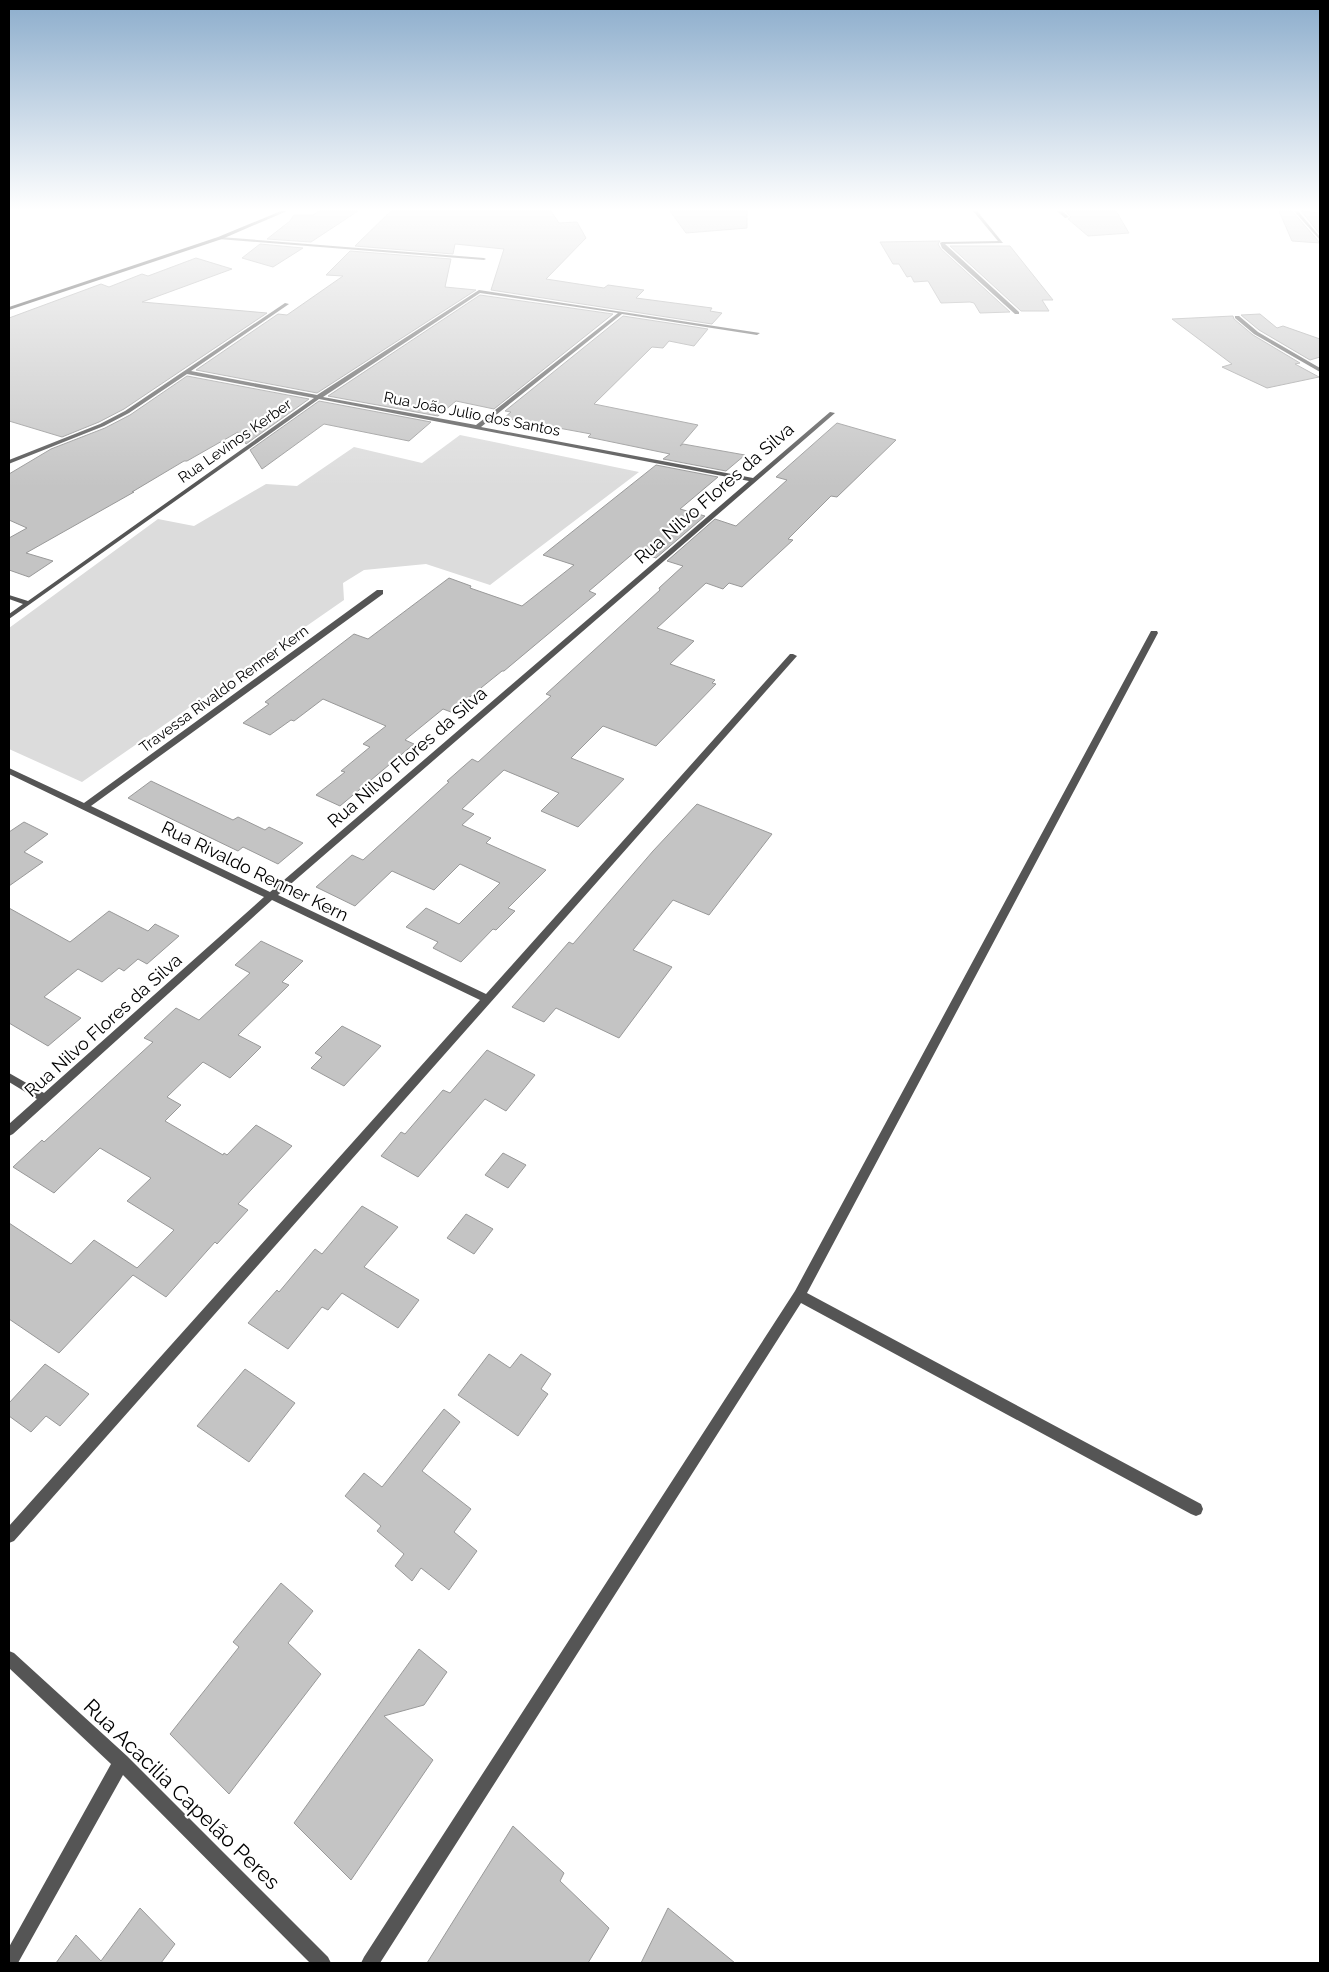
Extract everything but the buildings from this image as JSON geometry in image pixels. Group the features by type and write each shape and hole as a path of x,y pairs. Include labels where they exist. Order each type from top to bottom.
{"street":[{"path":"9,309 27,303"},
{"name":"Rua Levinos Kerber","path":"9,616 318,397 461,303"},
{"name":"Rua Levinos Kerber","path":"553,303 620,314"},
{"path":"1006,303 1017,313"},
{"path":"9,462 127,412 287,304"},
{"path":"476,428 620,314 757,333"},
{"path":"1237,318 1256,333 1320,370"},
{"name":"Rua João Julio dos Santos","path":"185,372 753,480"},
{"name":"Rua Nilvo Flores da Silva","path":"9,1131 270,897 832,413"},
{"name":"Travessa Rivaldo Renner Kern","path":"84,807 380,592"},
{"path":"9,597 28,604"},
{"path":"370,1963 799,1294 1154,634"},
{"path":"9,1536 793,656"},
{"name":"Rua Rivaldo Renner Kern","path":"9,771 487,999"},
{"path":"9,1077 45,1099"},
{"path":"799,1294 1196,1508"},
{"name":"Rua Acacilia Capelão Peres","path":"9,1658 121,1762 322,1963"},
{"path":"9,1963 121,1762"}],"shaded area":[{"path":"460,435 639,472 490,585 426,564 364,570 343,583 344,600 82,782 9,749 9,628 158,519 194,526 266,484 297,486 354,447 422,463"}]}
